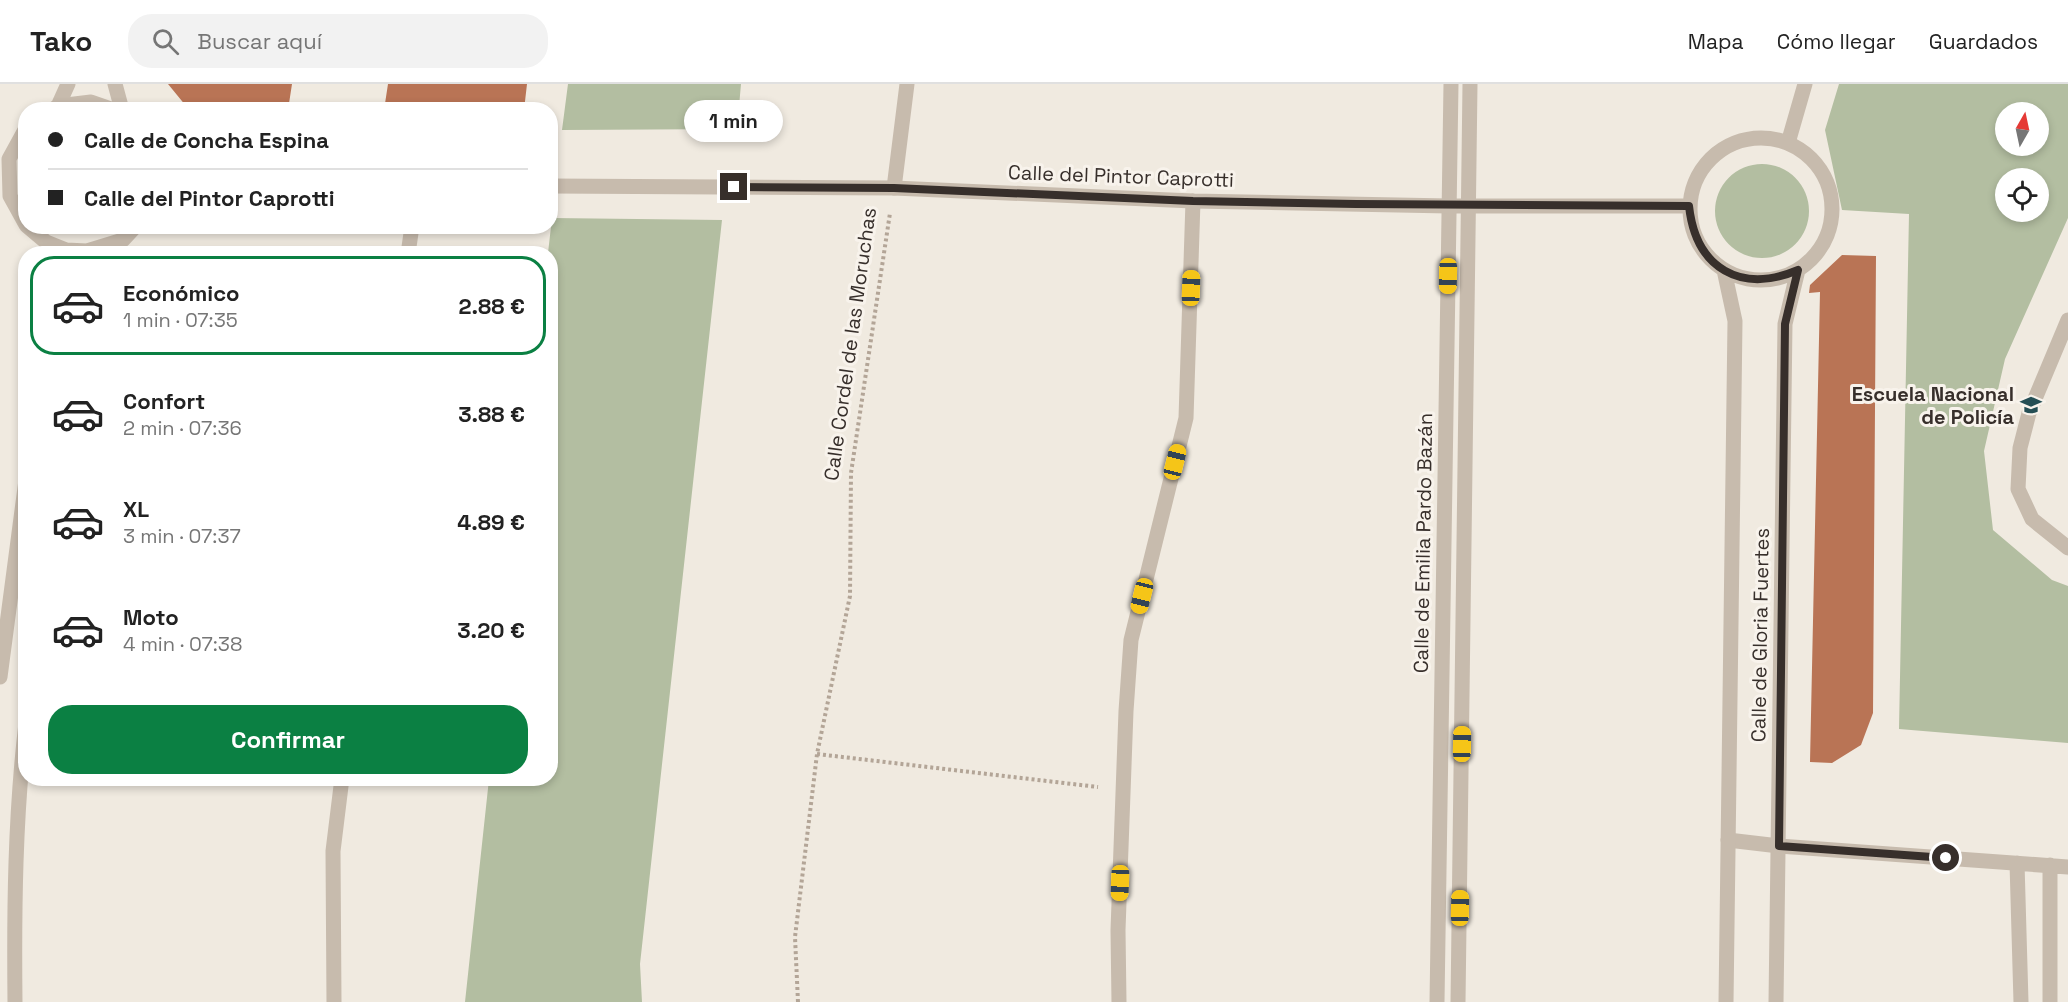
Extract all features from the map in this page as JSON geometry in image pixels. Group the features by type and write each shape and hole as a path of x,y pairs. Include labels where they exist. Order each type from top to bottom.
{"street":[{"path":"58,102 68,84"},
{"path":"115,84 120,102"},
{"name":"Calle Cordel de las Moruchas","path":"894,188 907,84"},
{"name":"Calle de Emilia Pardo Bazán","path":"1437,1002 1451,84"},
{"path":"1458,1002 1470,84"},
{"path":"1788,143 1805,84"},
{"path":"1765,138 1788,143 1807,155 1821,171 1830,192 1832,214 1827,236 1815,255 1798,270 1780,277 1761,280 1742,278 1724,270 1709,259 1698,243 1691,225 1689,206 1694,184 1705,164 1722,149 1743,140 1765,138"},
{"path":"18,143 9,159 5,198 18,215"},
{"name":"Calle del Pintor Caprotti","path":"558,186 894,188 1193,201 1449,206 1689,206"},
{"path":"1119,1002 1118,930 1131,640 1186,418 1193,201"},
{"path":"34,234 45,246"},
{"path":"106,246 123,240 129,234"},
{"name":"Calle de Gloria Fuertes","path":"1724,270 1735,321 1726,1002"},
{"name":"Calle de Gloria Fuertes","path":"1776,1002 1785,324 1798,270"},
{"path":"2068,320 2029,413 2020,448 2018,489 2032,519 2068,548"},
{"path":"0,677 2,645 18,535"},
{"path":"15,1002 14,930 19,786"},
{"path":"334,1002 333,851 341,786"},
{"path":"1728,840 1779,846 2068,867"},
{"path":"2017,863 2021,1002"},
{"path":"2050,865 2050,1002"}],"path":[{"name":"Calle Cordel de las Moruchas","path":"798,1002 795,937 817,754 850,596 851,473 894,188"},
{"path":"817,754 1123,789"}],"green space":[{"path":"568,84 741,84 737,129 562,130"},
{"path":"1839,84 2068,84 2068,218 2005,359 1984,451 1993,530 2052,580 2068,586 2068,743 1899,729 1909,214 1842,210 1825,130"},
{"path":"1762,164 1780,167 1795,178 1806,193 1809,211 1806,229 1795,244 1780,255 1762,258 1744,255 1729,244 1718,229 1715,211 1718,193 1729,178 1744,167"},
{"path":"558,218 722,220 640,964 642,1002 465,1002 488,786 558,786 558,246 549,246 550,234 558,234"}],"building":[{"path":"168,84 292,84 289,102 183,102"},
{"path":"388,84 527,84 525,102 385,102"},
{"path":"1842,255 1876,256 1873,713 1861,745 1832,763 1810,762 1820,292 1809,293 1810,285"}],"place":[{"name":"Escuela Nacional de Policía","path":"2031,405"}],"route":[{"path":"734,187 894,188 1193,201 1449,206 1689,206 1691,225 1698,243 1709,259 1724,270 1742,278 1761,280 1780,277 1798,270 1785,324 1779,846 1946,858"}]}
